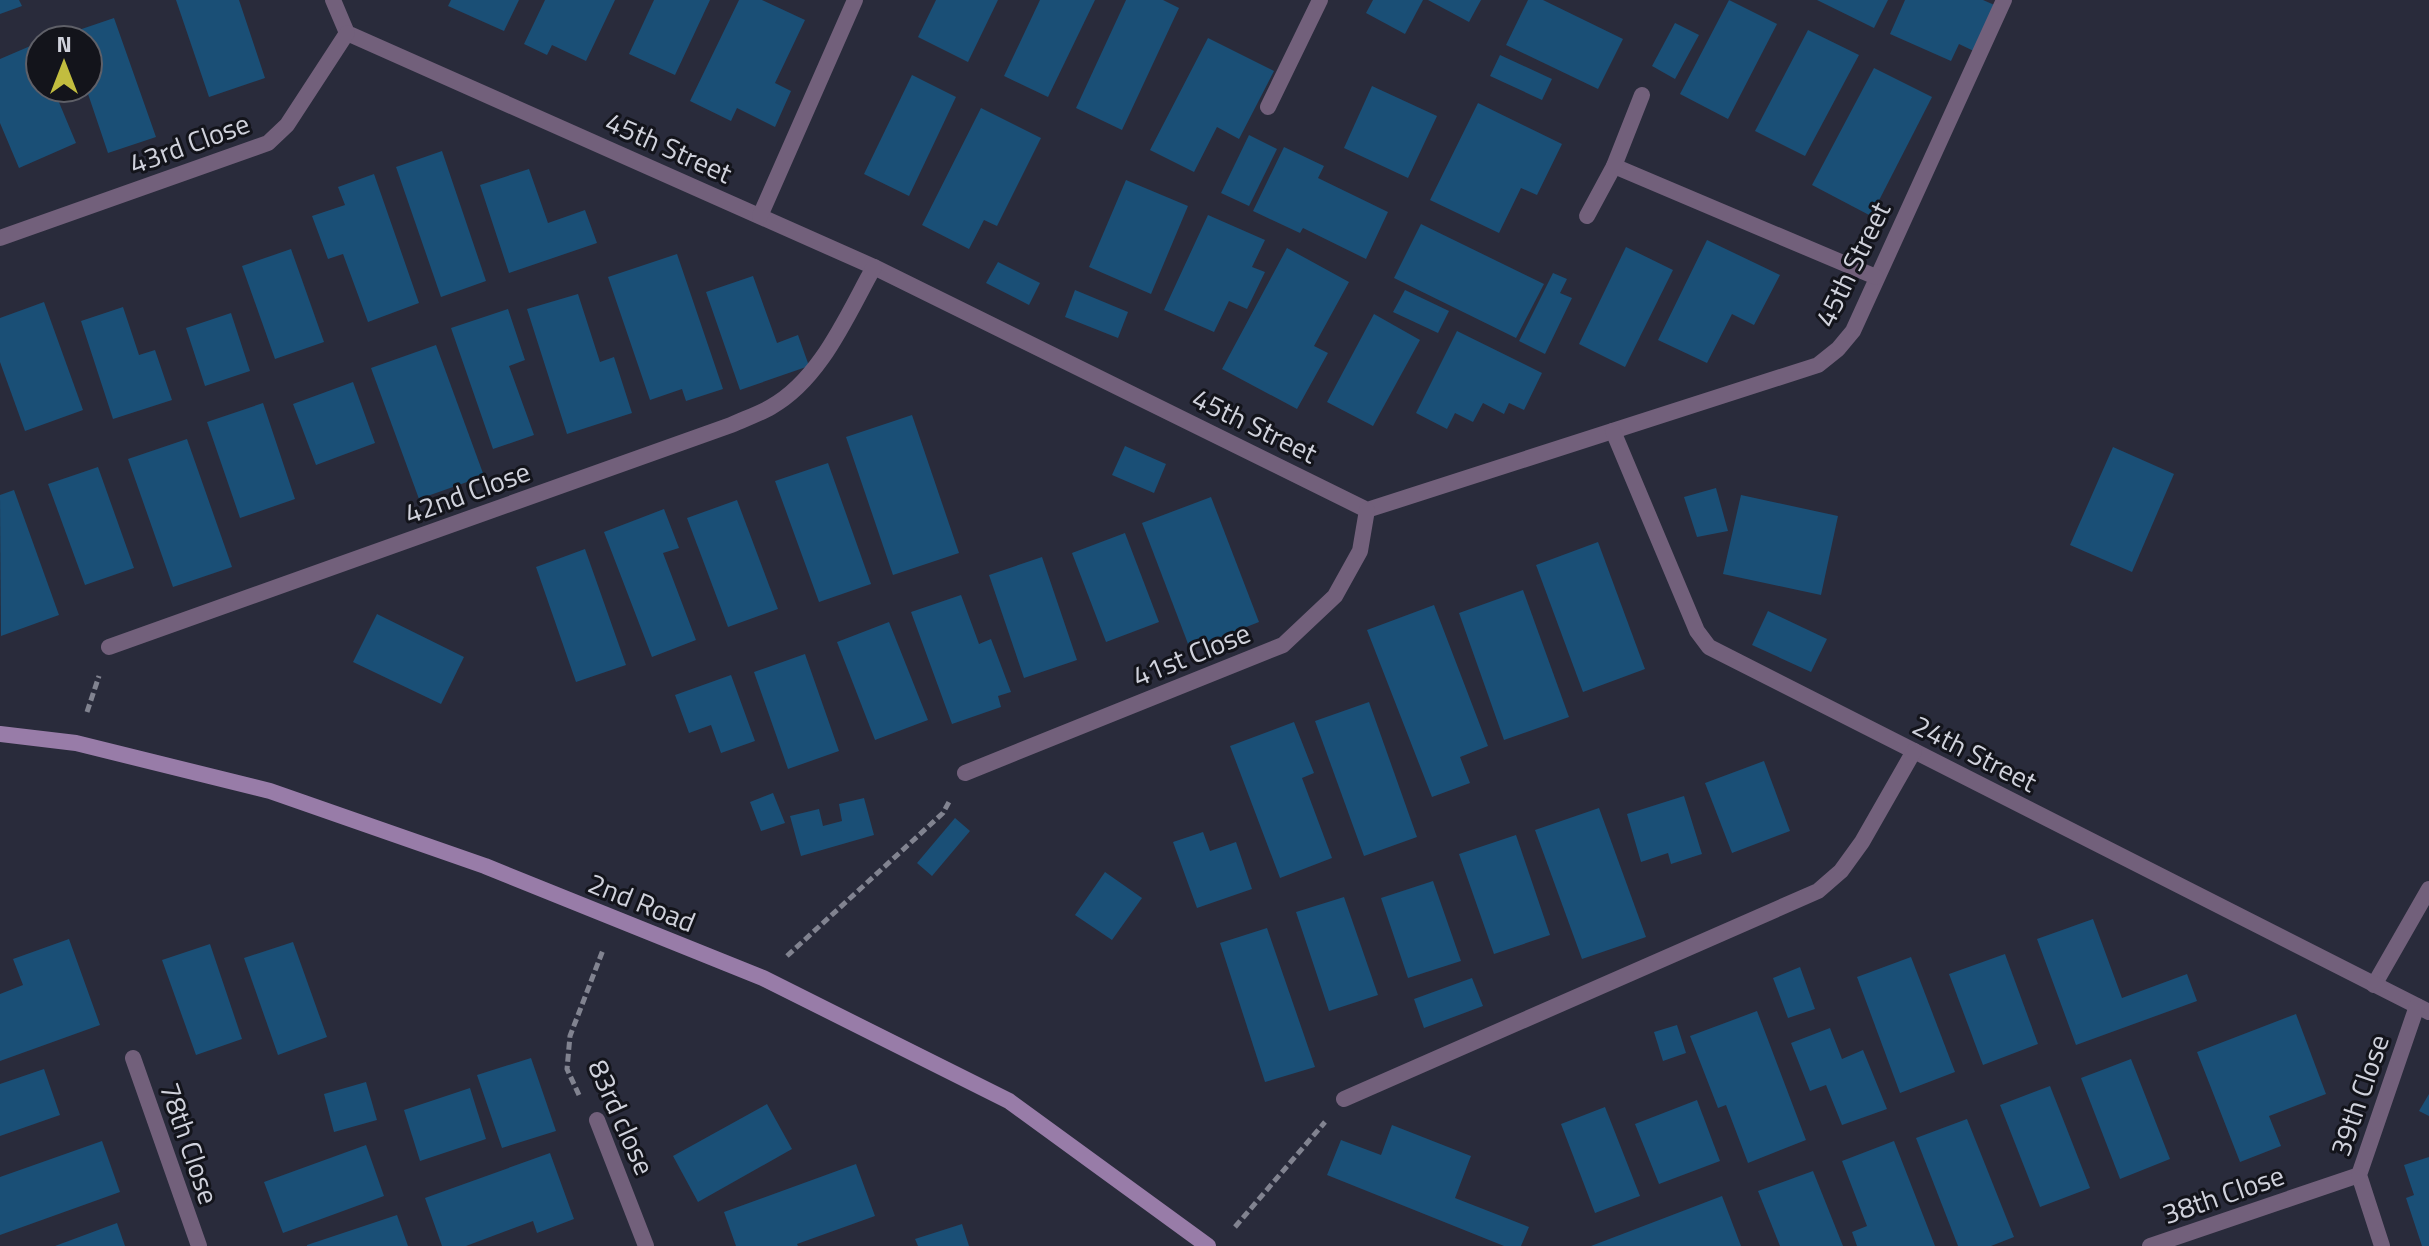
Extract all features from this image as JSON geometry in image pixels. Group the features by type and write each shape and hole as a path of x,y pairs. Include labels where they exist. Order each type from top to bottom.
{"street":[{"path":"333,0 347,33"},
{"path":"760,216 855,0"},
{"name":"45th Street","path":"347,33 874,267 1367,510 1818,365 1838,349 1853,331 2004,0"},
{"path":"1268,107 1316,1"},
{"name":"43rd Close","path":"0,238 268,143 287,125 347,33"},
{"path":"1587,216 1614,166 1642,95"},
{"path":"1614,166 1876,277"},
{"name":"42nd Close","path":"109,647 731,425 773,406 804,380 834,339 874,267"},
{"name":"24th Street","path":"1613,431 1697,631 1709,647 2423,1009"},
{"name":"41st Close","path":"965,773 1283,645 1335,596 1360,551 1367,510"},
{"name":"2nd Road","path":"0,734 76,743 270,791 485,866 763,978 1009,1101 1208,1246"},
{"path":"1344,1099 1818,891 1841,871 1862,842 1914,751"},
{"path":"2374,985 2429,889"},
{"name":"39th Close","path":"2382,1246 2359,1175 2423,1009"},
{"name":"78th Close","path":"133,1058 199,1246"},
{"name":"83rd close","path":"597,1120 646,1246"},
{"name":"38th Close","path":"2150,1246 2359,1175"}],"path":[{"path":"76,743 109,647"},
{"path":"763,978 943,813 965,773"},
{"name":"83rd close","path":"597,1120 578,1093 567,1069 570,1036 614,919"},
{"path":"1229,1235 1344,1099"}],"building":[{"path":"0,0 19,0 22,6 0,14"},
{"path":"176,0 239,0 265,78 209,97"},
{"path":"451,0 519,0 504,31 448,6"},
{"path":"545,0 615,0 586,61 552,45 547,55 524,44"},
{"path":"654,0 710,0 675,75 629,54"},
{"path":"739,0 762,0 805,20 775,83 791,91 775,127 737,108 731,121 690,101"},
{"path":"936,0 998,0 968,62 918,37"},
{"path":"1040,0 1095,0 1048,97 1004,76"},
{"path":"1126,0 1163,0 1179,8 1122,130 1076,108"},
{"path":"1373,0 1423,0 1405,34 1366,13"},
{"path":"1428,0 1481,0 1469,22"},
{"path":"1528,0 1543,0 1623,39 1598,89 1506,45"},
{"path":"1729,0 1777,24 1728,119 1680,94"},
{"path":"1817,0 1888,0 1874,28"},
{"path":"1905,0 1983,0 1999,7 1978,53 1959,44 1951,61 1890,34"},
{"path":"114,18 156,137 108,153 91,104 104,104 104,24 96,24"},
{"path":"1675,23 1699,35 1675,79 1652,66"},
{"path":"1808,30 1859,55 1805,156 1755,131"},
{"path":"1208,38 1274,71 1239,139 1217,127 1194,172 1150,150"},
{"path":"24,49 24,104 60,104 76,143 19,168 0,123 0,59"},
{"path":"1500,55 1552,79 1542,100 1490,76"},
{"path":"1874,68 1932,97 1871,216 1812,185"},
{"path":"912,75 956,97 909,196 864,174"},
{"path":"1372,86 1437,116 1408,178 1344,148"},
{"path":"1478,103 1562,144 1537,195 1521,188 1499,233 1430,200"},
{"path":"981,108 1041,138 997,226 984,220 969,249 922,225"},
{"path":"1249,135 1277,149 1249,206 1221,193"},
{"path":"1284,147 1324,166 1318,178 1388,212 1366,259 1303,228 1300,233 1253,211"},
{"path":"442,151 486,281 441,297 396,167"},
{"path":"529,169 548,223 585,210 597,243 509,273 480,185"},
{"path":"374,174 419,303 368,322 343,254 328,259 312,216 345,205 338,187"},
{"path":"1126,180 1188,206 1151,294 1089,267"},
{"path":"1208,215 1265,240 1252,267 1265,272 1247,309 1229,301 1214,332 1164,310"},
{"path":"1421,224 1544,284 1516,338 1394,278"},
{"path":"1707,240 1780,275 1754,325 1732,314 1707,363 1658,340"},
{"path":"1626,247 1673,270 1625,367 1579,344"},
{"path":"1287,248 1349,282 1314,346 1328,353 1297,409 1222,369"},
{"path":"291,249 324,342 275,359 242,266"},
{"path":"677,254 723,389 686,401 682,389 650,400 608,277"},
{"path":"998,262 1040,283 1029,305 986,283"},
{"path":"1553,273 1567,279 1560,293 1572,298 1545,354 1519,341"},
{"path":"753,276 777,343 798,335 809,366 740,390 706,292"},
{"path":"1075,290 1128,312 1118,338 1065,317"},
{"path":"1405,290 1449,311 1438,333 1393,312"},
{"path":"578,294 600,362 614,357 632,413 567,434 527,309"},
{"path":"44,302 83,410 25,431 0,362 0,318"},
{"path":"123,307 139,355 155,350 172,400 113,419 81,321"},
{"path":"508,309 525,360 509,366 534,435 493,449 451,328"},
{"path":"231,313 250,371 205,386 186,328"},
{"path":"1374,314 1420,340 1373,426 1327,402"},
{"path":"1457,331 1542,373 1524,410 1509,403 1504,414 1483,403 1473,422 1455,413 1447,429 1416,413"},
{"path":"436,345 484,476 419,499 371,368"},
{"path":"353,382 375,443 316,465 293,404"},
{"path":"263,403 295,499 240,518 207,422"},
{"path":"912,415 959,553 893,575 846,437"},
{"path":"187,439 232,567 173,587 128,459"},
{"path":"1125,446 1166,464 1154,493 1112,475"},
{"path":"2113,447 2174,474 2132,572 2070,545"},
{"path":"828,463 871,584 819,602 775,481"},
{"path":"98,467 134,568 85,585 48,484"},
{"path":"1716,488 1728,531 1697,537 1684,497"},
{"path":"14,490 59,615 1,636 0,495"},
{"path":"1741,495 1838,516 1821,595 1723,574"},
{"path":"1211,497 1259,622 1190,649 1142,523"},
{"path":"737,500 778,609 728,627 687,518"},
{"path":"664,509 679,548 663,553 696,640 652,657 604,532"},
{"path":"1125,533 1159,622 1106,642 1072,553"},
{"path":"1598,542 1645,669 1583,692 1536,565"},
{"path":"585,549 626,665 576,682 536,567"},
{"path":"1042,557 1077,660 1024,678 989,575"},
{"path":"1523,590 1569,717 1504,740 1459,613"},
{"path":"961,595 979,644 991,639 1011,692 998,696 1001,707 952,724 911,612"},
{"path":"1434,605 1488,746 1460,757 1470,783 1432,797 1367,630"},
{"path":"1768,611 1827,639 1811,672 1752,645"},
{"path":"377,614 464,657 441,704 353,662"},
{"path":"889,622 928,720 875,740 837,642"},
{"path":"805,654 839,751 788,769 754,672"},
{"path":"731,675 755,741 721,753 711,725 689,733 675,695"},
{"path":"1369,702 1417,837 1364,856 1315,721"},
{"path":"1294,722 1314,773 1302,778 1332,858 1280,878 1230,746"},
{"path":"1764,761 1790,831 1732,853 1705,783"},
{"path":"773,793 785,823 761,831 750,802"},
{"path":"1684,796 1702,854 1671,864 1668,853 1641,862 1627,814"},
{"path":"864,798 874,835 801,856 790,816 819,809 823,826 842,821 839,804"},
{"path":"1599,808 1646,937 1582,959 1535,830"},
{"path":"955,818 970,831 932,876 917,863"},
{"path":"1203,832 1210,851 1236,842 1252,889 1197,908 1173,842"},
{"path":"1516,835 1550,935 1494,954 1459,854"},
{"path":"1105,872 1142,898 1112,940 1075,915"},
{"path":"1433,881 1461,961 1408,978 1381,898"},
{"path":"1344,897 1378,995 1329,1011 1296,912"},
{"path":"2093,919 2122,998 2187,974 2197,1001 2076,1045 2037,939"},
{"path":"1267,928 1315,1067 1265,1082 1220,943"},
{"path":"69,939 100,1025 0,1061 0,994 23,985 13,959"},
{"path":"293,942 327,1037 278,1055 244,958"},
{"path":"210,944 242,1039 196,1055 162,960"},
{"path":"2005,954 2038,1044 1983,1065 1949,974"},
{"path":"1911,957 1955,1072 1900,1093 1857,977"},
{"path":"1800,967 1815,1009 1788,1018 1773,978"},
{"path":"1472,978 1483,1006 1424,1028 1414,999"},
{"path":"1757,1011 1806,1140 1748,1163 1726,1105 1718,1108 1690,1036"},
{"path":"2296,1014 2326,1094 2269,1116 2281,1146 2240,1162 2197,1052"},
{"path":"1677,1025 1686,1053 1663,1061 1654,1032"},
{"path":"1830,1028 1842,1059 1863,1050 1887,1109 1842,1125 1826,1085 1810,1091 1791,1043"},
{"path":"531,1058 556,1131 502,1148 477,1075"},
{"path":"2131,1059 2170,1159 2120,1179 2081,1078"},
{"path":"44,1069 60,1115 0,1136 0,1084"},
{"path":"366,1082 377,1120 334,1132 324,1094"},
{"path":"2050,1086 2090,1188 2040,1207 2000,1105"},
{"path":"470,1088 486,1139 420,1161 404,1110"},
{"path":"2429,1094 2429,1116 2419,1111"},
{"path":"1697,1100 1720,1161 1659,1184 1635,1124"},
{"path":"767,1104 792,1149 698,1202 673,1156"},
{"path":"1605,1107 1640,1196 1595,1213 1561,1124"},
{"path":"1967,1119 2014,1237 1991,1246 1958,1246 1916,1138"},
{"path":"1392,1125 1471,1156 1455,1198 1529,1227 1521,1246 1504,1246 1327,1175 1341,1140 1381,1155"},
{"path":"102,1141 120,1192 0,1235 0,1177"},
{"path":"1894,1141 1935,1246 1857,1246 1852,1232 1867,1226 1842,1161"},
{"path":"366,1145 384,1196 283,1233 264,1182"},
{"path":"550,1153 574,1219 537,1233 533,1221 466,1246 442,1246 425,1198"},
{"path":"2429,1157 2429,1246 2422,1246 2406,1198 2414,1195 2404,1165"},
{"path":"856,1164 875,1216 798,1246 736,1246 724,1212"},
{"path":"1813,1171 1843,1246 1780,1246 1758,1191"},
{"path":"1722,1196 1741,1246 1591,1246"},
{"path":"397,1215 408,1246 307,1246 307,1245"},
{"path":"117,1223 125,1246 55,1246"},
{"path":"962,1224 969,1246 918,1246 915,1239"}]}
